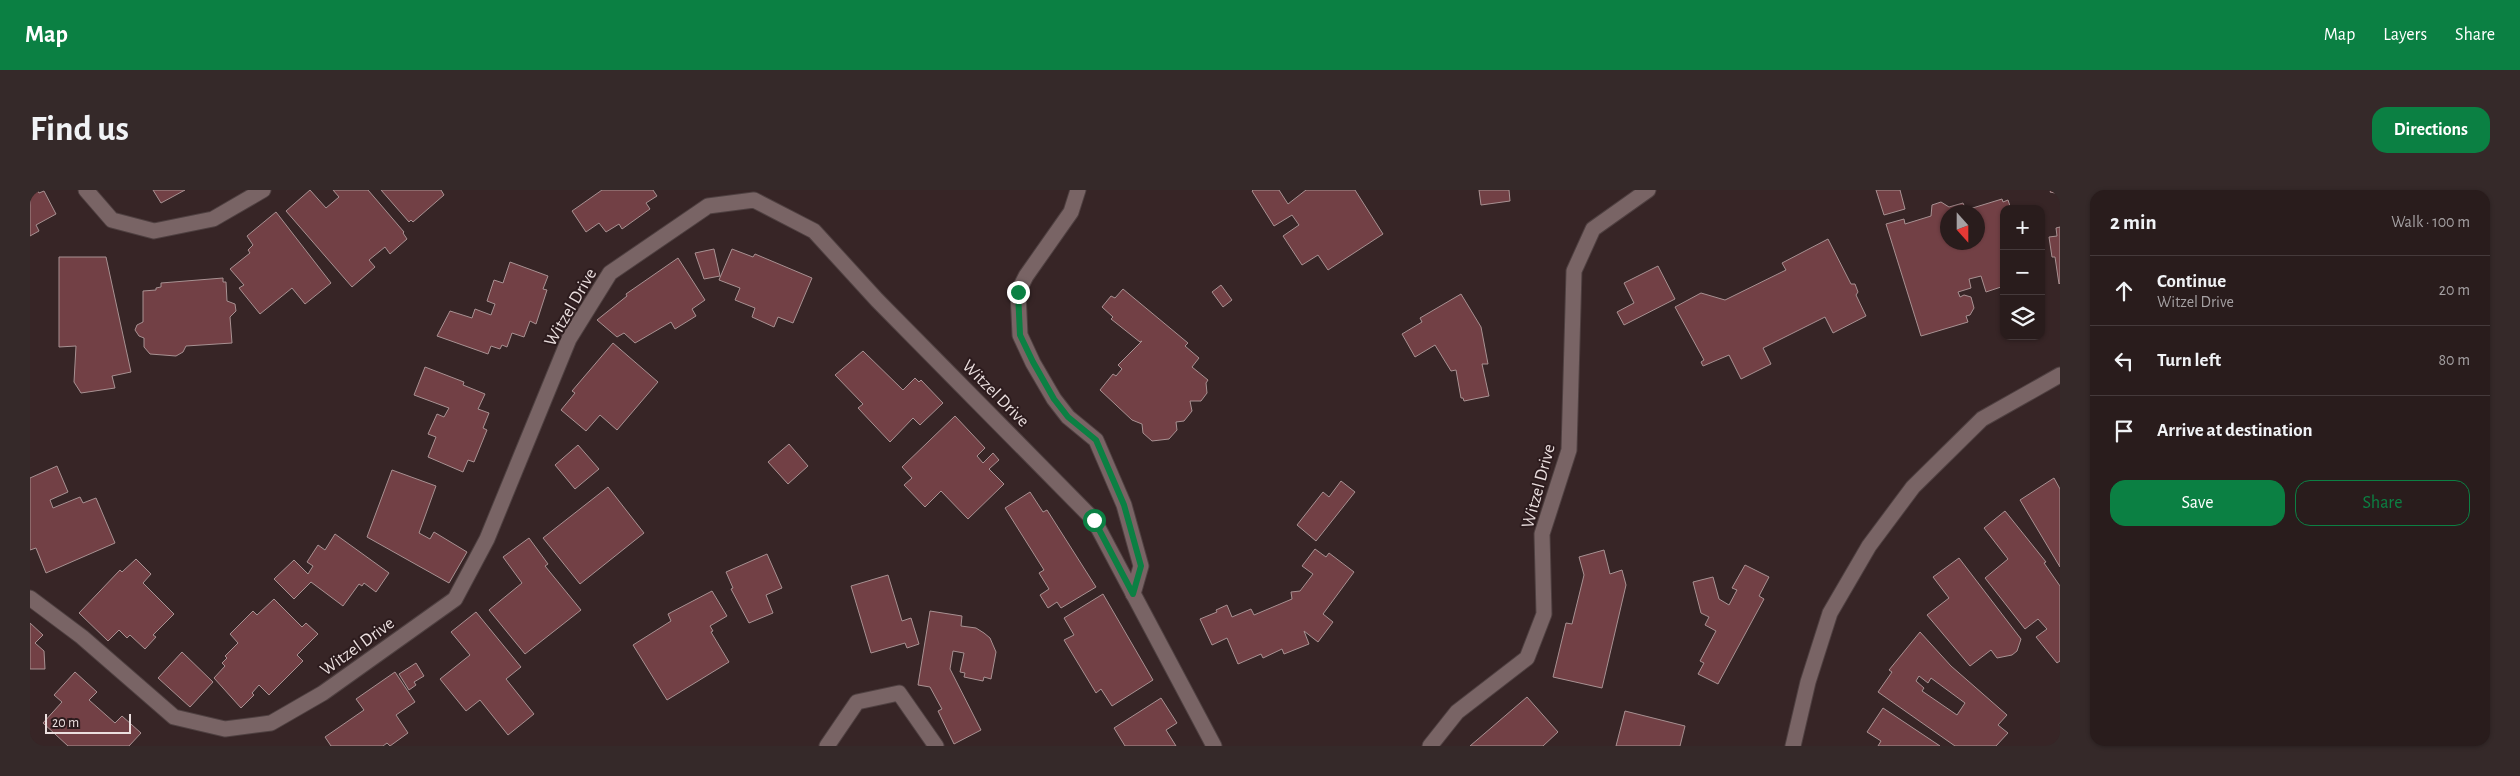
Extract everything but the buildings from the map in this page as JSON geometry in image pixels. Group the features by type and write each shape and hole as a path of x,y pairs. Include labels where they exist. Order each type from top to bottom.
{"street":[{"path":"86,190 112,220 154,231 213,220 263,190"},
{"path":"1078,190 1071,212 1026,276 1018,292 1020,335 1054,399 1068,417 1096,440 1100,448 1124,505 1141,566 1133,594"},
{"name":"Witzel Drive","path":"1430,746 1457,712 1527,658 1541,623 1544,614 1542,534 1569,450 1574,271 1594,229 1648,190"},
{"name":"Witzel Drive","path":"30,598 82,637 174,717 225,729 270,723 278,719 323,694 455,599 487,539 569,339 610,273 708,206 754,200 814,232 877,300 1094,520 1214,746"},
{"path":"1793,746 1808,682 1830,613 1869,546 1913,487 1982,419 2060,375"},
{"path":"828,746 857,702 899,694 936,746"}],"route":[{"path":"1018,292 1020,335 1033,362 1054,399 1068,417 1096,440 1124,505 1141,566 1133,594 1094,520"}]}
